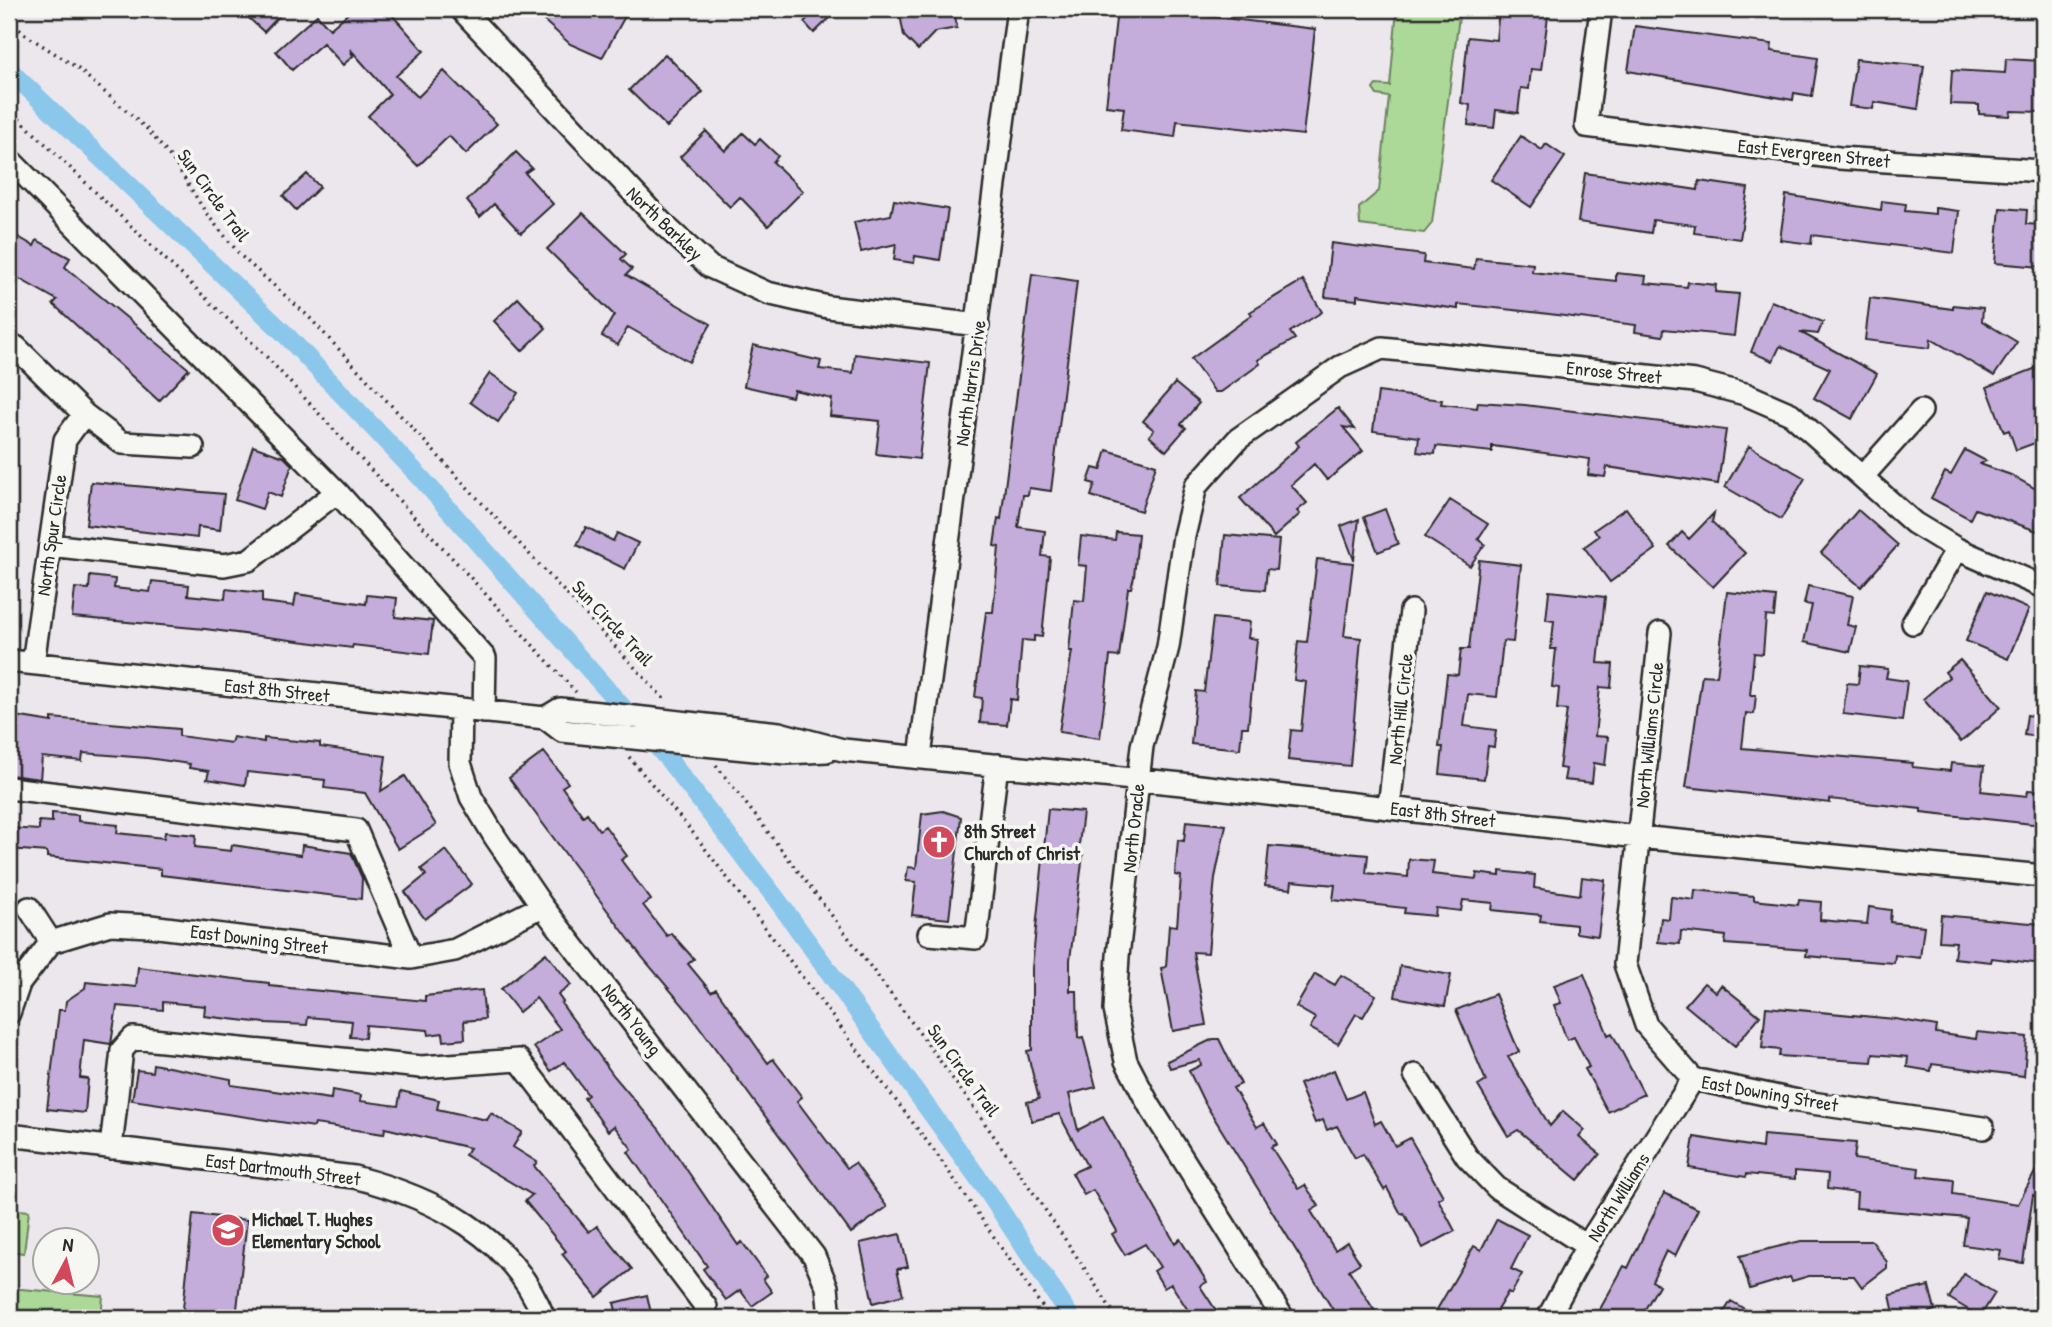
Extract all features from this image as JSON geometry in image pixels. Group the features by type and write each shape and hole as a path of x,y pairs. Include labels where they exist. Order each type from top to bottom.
{"street":[{"name":"North Barkley","path":"460,9 662,223 710,267 767,293 791,299 828,307 978,325"},
{"name":"North Harris Drive","path":"920,757 1018,9"},
{"name":"East Evergreen Street","path":"1601,9 1586,126 1839,158 2043,171"},
{"path":"9,159 337,492 485,658 484,712"},
{"path":"16,347 84,414 122,443 193,447"},
{"name":"Enrose Street","path":"1340,367 1382,348 1696,381 1745,394 1791,414 1914,523 1957,550 2043,587"},
{"name":"North Oracle","path":"1283,1318 1149,1105 1126,1061 1115,1010 1142,746 1168,647 1184,536 1196,486 1238,439 1340,367"},
{"path":"1863,476 1921,411"},
{"name":"North Spur Circle","path":"33,663 65,440 84,414"},
{"path":"50,545 224,565 238,564 249,560 337,492"},
{"path":"1913,622 1957,550"},
{"name":"North Hill Circle","path":"1389,808 1411,611"},
{"name":"North Williams Circle","path":"1638,837 1660,633"},
{"name":"East 8th Street","path":"9,661 545,718 562,731 630,738 685,733 779,733 843,750 1139,780 1638,837 2043,876"},
{"name":"North Young","path":"461,709 460,763 471,797 542,906 814,1256 827,1287 830,1318"},
{"name":"East 8th Street","path":"545,718 559,709 608,714 685,733"},
{"path":"929,934 976,938 997,765"},
{"path":"9,789 356,830 411,958"},
{"name":"East Downing Street","path":"1638,837 1625,964 1646,1025 1693,1079 1798,1101 1983,1128"},
{"name":"East Downing Street","path":"51,942 110,924 123,924 411,958 455,950 542,906"},
{"path":"9,1013 19,984 51,942 29,908"},
{"path":"111,1148 122,1050 133,1038 421,1067 519,1060 706,1307 704,1318"},
{"path":"1415,1075 1466,1157 1497,1188 1587,1246"},
{"name":"North Williams","path":"1548,1318 1587,1246 1693,1079"},
{"name":"East Dartmouth Street","path":"9,1135 354,1177 416,1196 459,1217 493,1242 517,1271 544,1318"}],"path":[{"name":"Sun Circle Trail","path":"9,20 26,35 76,67 147,129 173,160 206,213 241,256 308,316 447,462 685,733 864,954 1052,1218 1117,1318"}],"green space":[{"path":"1397,9 1460,9 1432,223 1424,233 1360,225 1359,208 1379,191 1389,97 1377,95 1373,89 1376,85 1390,86"},
{"path":"9,1209 29,1211 24,1253 9,1251"},
{"path":"9,1288 32,1290 32,1296 103,1296 101,1318 9,1318"}],"building":[{"path":"239,9 286,9 264,32"},
{"path":"353,9 387,9 424,51 396,76 418,97 444,71 497,124 466,154 449,136 418,166 368,116 390,94 350,49 353,56 343,65 323,43 292,70 276,51 317,15 330,29"},
{"path":"531,9 629,9 602,58 570,44"},
{"path":"817,9 839,9 814,33 804,22"},
{"path":"899,9 954,9 957,28 935,32 918,50 904,36"},
{"path":"1135,9 1207,9 1206,16 1315,29 1303,135 1177,121 1175,137 1121,130 1124,108 1106,106 1117,10 1135,12"},
{"path":"1499,9 1549,9 1541,70 1531,69 1529,89 1521,88 1518,113 1496,110 1494,128 1468,125 1470,105 1461,103 1468,37 1496,40"},
{"path":"1635,26 1772,44 1771,51 1818,58 1812,96 1794,93 1793,100 1628,71"},
{"path":"665,54 703,92 667,127 629,90"},
{"path":"1856,59 1924,66 1918,109 1874,102 1873,109 1849,106"},
{"path":"2006,59 2043,61 2043,112 2011,111 2010,116 1979,114 1979,105 1950,104 1952,70 2005,73"},
{"path":"706,131 725,151 743,133 755,144 760,139 778,156 773,162 803,191 768,226 740,197 730,207 680,157"},
{"path":"1521,136 1542,150 1546,144 1565,157 1531,207 1491,180"},
{"path":"516,152 532,168 525,173 553,204 521,233 494,204 480,217 467,201"},
{"path":"1585,173 1698,190 1699,181 1748,188 1740,239 1694,233 1695,225 1653,220 1651,233 1578,222"},
{"path":"307,174 320,187 296,210 283,196"},
{"path":"1786,195 1881,210 1882,201 1906,204 1905,211 1935,214 1935,208 1959,211 1954,253 1812,235 1811,244 1780,240"},
{"path":"894,200 948,209 940,260 915,256 914,263 894,260 896,244 861,252 854,222 891,215"},
{"path":"2000,208 2027,210 2026,224 2043,225 2043,267 1995,263"},
{"path":"583,213 626,254 621,259 632,269 626,275 711,324 689,362 628,327 618,345 602,336 614,315 547,249"},
{"path":"15,235 34,246 37,240 70,258 65,267 189,369 159,401 53,304 57,300 9,273 9,247"},
{"path":"1331,243 1424,255 1423,263 1474,269 1476,258 1533,264 1532,272 1616,281 1616,273 1646,276 1645,283 1687,287 1688,282 1716,285 1715,292 1739,294 1734,336 1664,329 1663,336 1635,332 1636,325 1541,313 1458,304 1458,309 1357,295 1357,300 1325,297"},
{"path":"1032,274 1077,281 1051,491 1029,488 1028,495 1023,495 1018,527 1045,531 1042,556 1050,557 1042,637 1034,636 1034,641 1022,640 1017,700 1010,699 1007,725 980,723 982,698 975,697 986,612 993,612 999,547 994,546 998,518 1001,519"},
{"path":"1303,280 1322,312 1290,332 1295,339 1258,360 1260,364 1221,392 1215,392 1191,359 1252,315 1250,312"},
{"path":"518,298 546,328 522,351 494,321"},
{"path":"1870,298 1953,309 1953,305 1983,308 1982,321 2017,342 1994,376 1931,339 1930,348 1865,340"},
{"path":"1771,301 1823,322 1818,334 1800,332 1877,374 1852,419 1814,398 1830,369 1780,346 1773,361 1751,352"},
{"path":"753,345 821,361 819,369 853,373 855,354 930,363 919,459 876,454 880,421 830,416 832,399 794,390 792,397 744,386"},
{"path":"2039,367 2043,378 2043,440 2016,450 2009,430 2004,432 1987,387"},
{"path":"490,373 518,393 498,422 470,402"},
{"path":"1175,383 1199,403 1181,424 1186,428 1166,451 1149,436 1154,430 1143,421"},
{"path":"1378,392 1442,400 1441,404 1477,408 1478,402 1525,405 1726,430 1718,484 1607,467 1605,477 1588,475 1590,459 1492,446 1492,452 1436,446 1435,454 1417,452 1419,437 1373,431"},
{"path":"1338,408 1355,429 1343,427 1363,451 1327,480 1314,464 1291,485 1307,503 1297,511 1300,514 1274,537 1240,498 1299,446 1296,442"},
{"path":"253,446 284,457 292,465 281,497 268,492 262,509 235,500"},
{"path":"1749,446 1805,478 1781,519 1725,487"},
{"path":"1107,450 1156,465 1141,511 1091,496 1095,484 1088,482 1093,468 1101,470"},
{"path":"1965,450 1986,461 1980,464 2011,475 2043,493 2040,532 1975,509 1970,519 1931,498 1945,472 1951,475"},
{"path":"91,482 224,494 220,530 198,527 197,538 86,525"},
{"path":"1450,500 1488,524 1478,539 1485,544 1470,566 1425,537"},
{"path":"1626,508 1656,549 1610,582 1584,547 1599,536 1594,530"},
{"path":"1385,509 1398,544 1378,552 1364,517"},
{"path":"1858,510 1898,545 1861,587 1821,553"},
{"path":"1714,513 1712,522 1745,553 1713,587 1669,546 1682,532 1689,539"},
{"path":"1359,519 1354,560 1341,526"},
{"path":"586,527 613,541 617,533 638,543 625,569 577,545"},
{"path":"1116,532 1138,534 1134,577 1131,588 1128,588 1119,657 1110,656 1100,738 1059,732 1072,651 1069,651 1074,600 1084,601 1087,566 1078,565 1081,536 1115,540"},
{"path":"1225,535 1279,540 1276,570 1267,569 1265,590 1220,586"},
{"path":"1317,559 1353,563 1344,636 1361,638 1350,766 1288,760 1291,730 1301,731 1306,682 1294,680 1298,641 1307,642"},
{"path":"1479,560 1521,565 1513,642 1503,641 1497,697 1468,694 1464,726 1496,730 1494,747 1488,746 1484,779 1440,774 1443,747 1439,747 1447,674 1458,675 1461,649 1469,649"},
{"path":"90,576 115,579 114,588 150,592 152,581 189,585 188,595 225,599 226,589 262,593 262,602 294,606 296,594 366,604 367,595 397,598 395,617 433,621 429,654 72,617 75,588 89,589"},
{"path":"1808,586 1853,596 1847,625 1856,627 1850,652 1804,642 1812,605 1804,604"},
{"path":"1549,591 1605,597 1598,663 1613,664 1611,688 1600,687 1595,736 1608,737 1605,765 1594,763 1592,783 1564,780 1566,769 1559,768 1567,710 1557,709 1559,688 1552,687 1556,649 1551,649 1554,621 1546,620"},
{"path":"1987,591 2029,609 2008,659 1966,641"},
{"path":"1727,592 1776,597 1774,617 1766,616 1763,654 1754,653 1750,695 1756,695 1754,714 1746,713 1742,748 1913,763 1912,767 1950,771 1951,763 1984,766 1981,791 2027,796 2028,790 2043,791 2043,825 1830,799 1830,803 1686,787 1702,675 1717,676"},
{"path":"1213,618 1250,622 1248,638 1257,639 1248,727 1242,727 1240,749 1191,744 1196,691 1204,692"},
{"path":"1960,660 2001,707 1961,742 1923,699 1949,677 1945,672"},
{"path":"1860,666 1888,669 1886,678 1907,681 1902,721 1843,714 1847,683 1858,684"},
{"path":"9,715 52,722 52,718 179,729 179,736 231,743 233,737 264,742 264,738 320,743 320,747 386,756 381,791 405,776 436,825 398,849 365,793 324,788 325,780 247,772 245,785 207,779 209,771 189,768 190,764 147,758 83,753 82,761 42,757 40,779 10,775"},
{"path":"2027,715 2043,718 2043,737 2024,735"},
{"path":"544,752 568,783 562,787 583,816 587,813 599,830 605,826 627,856 621,860 651,900 643,905 667,936 671,933 694,959 688,964 711,992 716,989 768,1063 773,1059 802,1097 797,1101 847,1168 855,1163 887,1207 851,1233 687,1010 642,957 509,778"},
{"path":"1048,809 1083,812 1078,853 1083,854 1070,960 1070,991 1077,991 1078,1038 1083,1037 1096,1087 1069,1094 1078,1130 1103,1117 1175,1243 1180,1239 1207,1282 1200,1286 1221,1318 1193,1318 1171,1284 1164,1288 1154,1271 1160,1267 1145,1244 1125,1255 1112,1234 1117,1231 1093,1190 1084,1195 1072,1173 1087,1166 1059,1114 1032,1121 1027,1102 1039,1099 1027,1051 1032,1050 1032,968"},
{"name":"8th Street Church of Christ","path":"943,811 961,817 949,919 912,915 916,882 906,881 908,867 916,868 922,814"},
{"path":"52,813 78,815 78,821 118,825 117,833 164,838 165,832 196,835 195,847 231,851 232,845 301,855 302,845 351,853 362,878 361,899 161,875 161,869 47,857 47,852 9,849 9,828 39,830 39,821 52,822"},
{"path":"1186,821 1226,825 1215,878 1208,953 1193,952 1206,1025 1173,1031 1161,968 1166,967 1169,925 1177,926 1181,876 1175,875 1178,840 1184,841"},
{"path":"1269,846 1368,855 1366,873 1408,877 1409,859 1434,861 1432,874 1476,879 1477,873 1500,876 1500,871 1535,875 1534,888 1580,895 1582,877 1605,880 1598,936 1576,933 1576,925 1540,921 1541,915 1492,910 1493,903 1463,900 1461,911 1436,908 1435,916 1404,913 1405,908 1333,900 1335,885 1292,881 1291,889 1265,886"},
{"path":"446,850 472,884 425,919 405,892 426,875 421,869"},
{"path":"1695,890 1754,896 1754,900 1798,905 1799,900 1821,902 1820,920 1867,924 1869,907 1891,910 1890,922 1924,926 1920,958 1895,955 1894,963 1806,956 1807,950 1725,944 1726,936 1681,931 1680,944 1658,942 1661,918 1669,919 1671,897 1694,900"},
{"path":"1941,915 2043,924 2043,964 1992,958 1991,962 1954,958 1956,942 1939,941"},
{"path":"546,953 571,985 558,995 563,1002 561,1003 614,1076 659,1129 738,1245 742,1242 767,1276 763,1279 772,1292 752,1306 740,1290 726,1300 703,1269 707,1266 628,1152 632,1149 614,1126 608,1131 584,1098 588,1095 564,1062 551,1071 534,1047 560,1029 536,998 519,1012 501,989"},
{"path":"1400,966 1451,975 1445,1006 1395,997"},
{"path":"138,967 269,983 269,986 425,1001 425,996 482,990 485,1019 464,1021 465,1039 444,1041 443,1033 429,1035 428,1030 366,1025 365,1038 350,1037 352,1021 308,1017 307,1025 265,1023 204,1016 205,1006 163,1002 163,1010 117,1006 111,1044 84,1040 80,1078 88,1079 85,1113 47,1109 59,1010 65,1010 66,1001 85,988 86,982 136,987"},
{"path":"1315,974 1335,985 1341,975 1376,995 1363,1017 1356,1014 1338,1044 1310,1028 1315,1018 1296,1007"},
{"path":"1584,974 1608,1035 1612,1033 1644,1094 1608,1112 1585,1069 1589,1067 1574,1037 1567,1040 1554,1005 1561,1003 1554,985"},
{"path":"1704,983 1716,992 1721,985 1760,1016 1735,1046 1685,1005"},
{"path":"1495,994 1519,1052 1508,1057 1550,1126 1563,1111 1585,1130 1579,1137 1600,1154 1578,1180 1518,1130 1508,1136 1478,1086 1486,1081 1456,1010"},
{"path":"1766,1007 1895,1019 1937,1026 1936,1033 1976,1039 1977,1032 2027,1037 2024,1076 1932,1064 1931,1071 1907,1067 1908,1057 1873,1054 1872,1062 1779,1056 1780,1050 1762,1048"},
{"path":"1213,1039 1219,1039 1241,1084 1233,1088 1257,1127 1264,1123 1277,1144 1271,1147 1298,1189 1305,1185 1319,1206 1311,1211 1335,1250 1347,1242 1360,1263 1349,1270 1379,1318 1338,1318 1203,1100 1189,1071 1201,1065 1200,1060 1170,1068 1167,1061"},
{"path":"153,1064 231,1079 231,1085 331,1099 332,1090 361,1095 360,1101 398,1106 401,1091 439,1100 437,1109 487,1120 491,1113 522,1132 513,1147 537,1162 534,1166 589,1232 597,1226 632,1269 597,1297 562,1254 566,1251 525,1201 532,1195 465,1155 470,1148 385,1128 384,1134 315,1124 314,1127 132,1100 137,1070 152,1072"},
{"path":"1334,1070 1346,1099 1363,1092 1375,1124 1381,1121 1395,1146 1410,1138 1443,1196 1438,1199 1455,1231 1423,1248 1404,1213 1401,1214 1387,1188 1384,1190 1363,1154 1355,1158 1337,1126 1327,1130 1323,1120 1315,1123 1299,1084"},
{"path":"1763,1135 1856,1143 1854,1159 1919,1168 1918,1176 1954,1180 1953,1194 2018,1204 2043,1157 2043,1200 2033,1195 2023,1263 1999,1259 2001,1250 1963,1245 1967,1218 1856,1208 1857,1193 1827,1189 1828,1174 1795,1171 1795,1179 1747,1174 1746,1177 1689,1168 1694,1137 1762,1148"},
{"path":"1664,1193 1698,1209 1675,1256 1666,1251 1652,1281 1659,1285 1640,1318 1595,1318 1624,1266 1628,1268"},
{"path":"193,1214 247,1220 236,1318 182,1318"},
{"path":"1497,1219 1528,1235 1511,1269 1522,1274 1511,1294 1508,1292 1492,1318 1432,1318 1474,1246 1481,1250"},
{"path":"900,1234 908,1267 897,1269 903,1295 873,1303 860,1243"},
{"path":"1801,1241 1872,1241 1887,1262 1887,1268 1862,1287 1854,1276 1809,1276 1792,1281 1790,1277 1750,1289 1740,1256"},
{"path":"1964,1274 1995,1293 1980,1317 1949,1298"},
{"path":"1929,1286 1935,1310 1929,1312 1931,1318 1895,1318 1890,1295"},
{"path":"647,1295 652,1318 618,1318 614,1303"},
{"path":"1731,1301 1760,1318 1720,1318"}],"waterway":[{"path":"9,70 285,334 422,479 668,759 775,897 989,1193 1071,1318"}],"place":[{"name":"8th Street Church of Christ","path":"939,842"},
{"name":"Michael T. Hughes Elementary School","path":"228,1230"}]}
